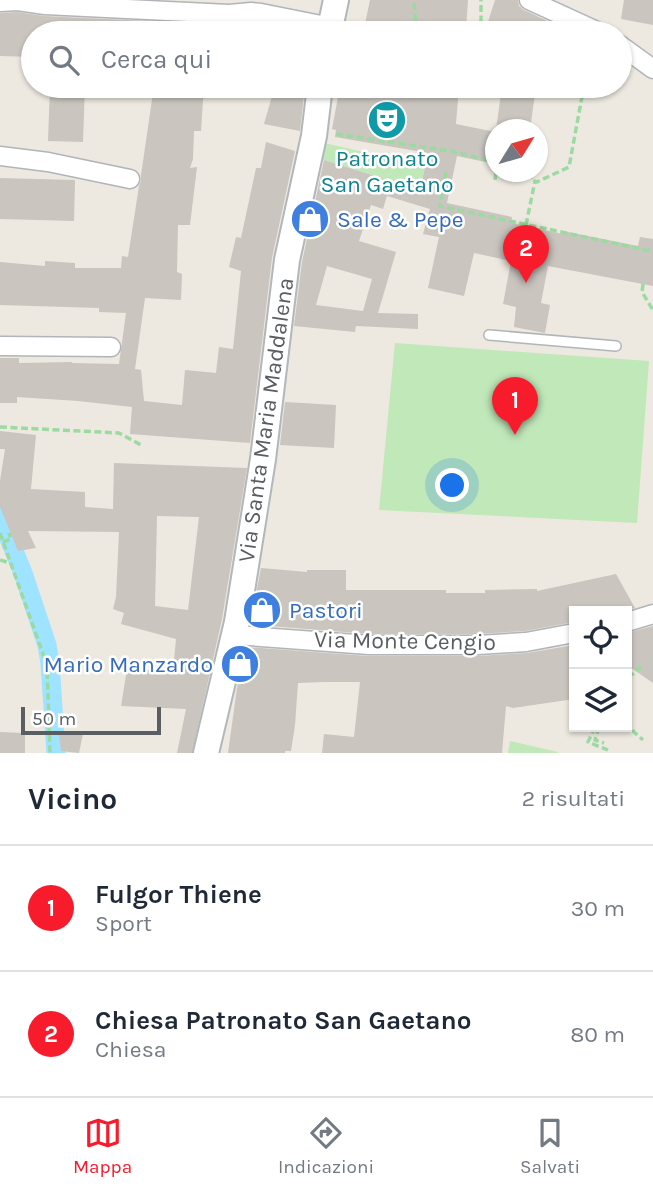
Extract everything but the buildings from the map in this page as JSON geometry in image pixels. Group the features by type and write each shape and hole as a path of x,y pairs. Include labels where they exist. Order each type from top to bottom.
{"street":[{"path":"332,21 337,0"},
{"path":"529,0 575,21"},
{"path":"12,1 229,14 251,12 290,21"},
{"path":"632,54 653,69"},
{"name":"Via Santa Maria Maddalena","path":"206,753 235,635 263,459 287,260 314,136 319,98"},
{"path":"0,156 130,178"},
{"path":"0,346 111,347"},
{"path":"632,620 653,614"},
{"name":"Via Monte Cengio","path":"235,635 369,645 478,645 526,642 569,634"}],"lane":[{"path":"489,335 616,346"}],"path":[{"path":"481,0 481,21"},
{"path":"414,3 416,21"},
{"path":"548,177 569,167 582,98"},
{"path":"327,133 450,151 485,160"},
{"path":"446,172 440,206 649,253"},
{"path":"526,225 535,182"},
{"path":"643,284 642,292 653,310"},
{"path":"0,427 119,433 143,446"},
{"path":"0,533 47,665 50,753"},
{"path":"4,541 11,539 9,533"},
{"path":"0,559 10,563"},
{"path":"632,674 641,666"},
{"path":"632,729 643,740"},
{"path":"594,732 588,742 608,750"},
{"path":"596,732 594,740 604,743"}],"green space":[{"path":"324,143 425,166 420,190 321,159"},
{"path":"395,343 649,361 637,523 379,510"},
{"path":"510,741 558,752 558,753 508,753"}],"waterway":[{"path":"0,516 47,645 56,753"}],"place":[{"name":"Patronato San Gaetano","path":"387,120"},
{"name":"Sale & Pepe","path":"310,219"},
{"name":"Chiesa Patronato San Gaetano","path":"526,283"},
{"name":"Fulgor Thiene","path":"515,435"},
{"name":"Pastori","path":"262,610"},
{"name":"Mario Manzardo","path":"240,664"}]}
